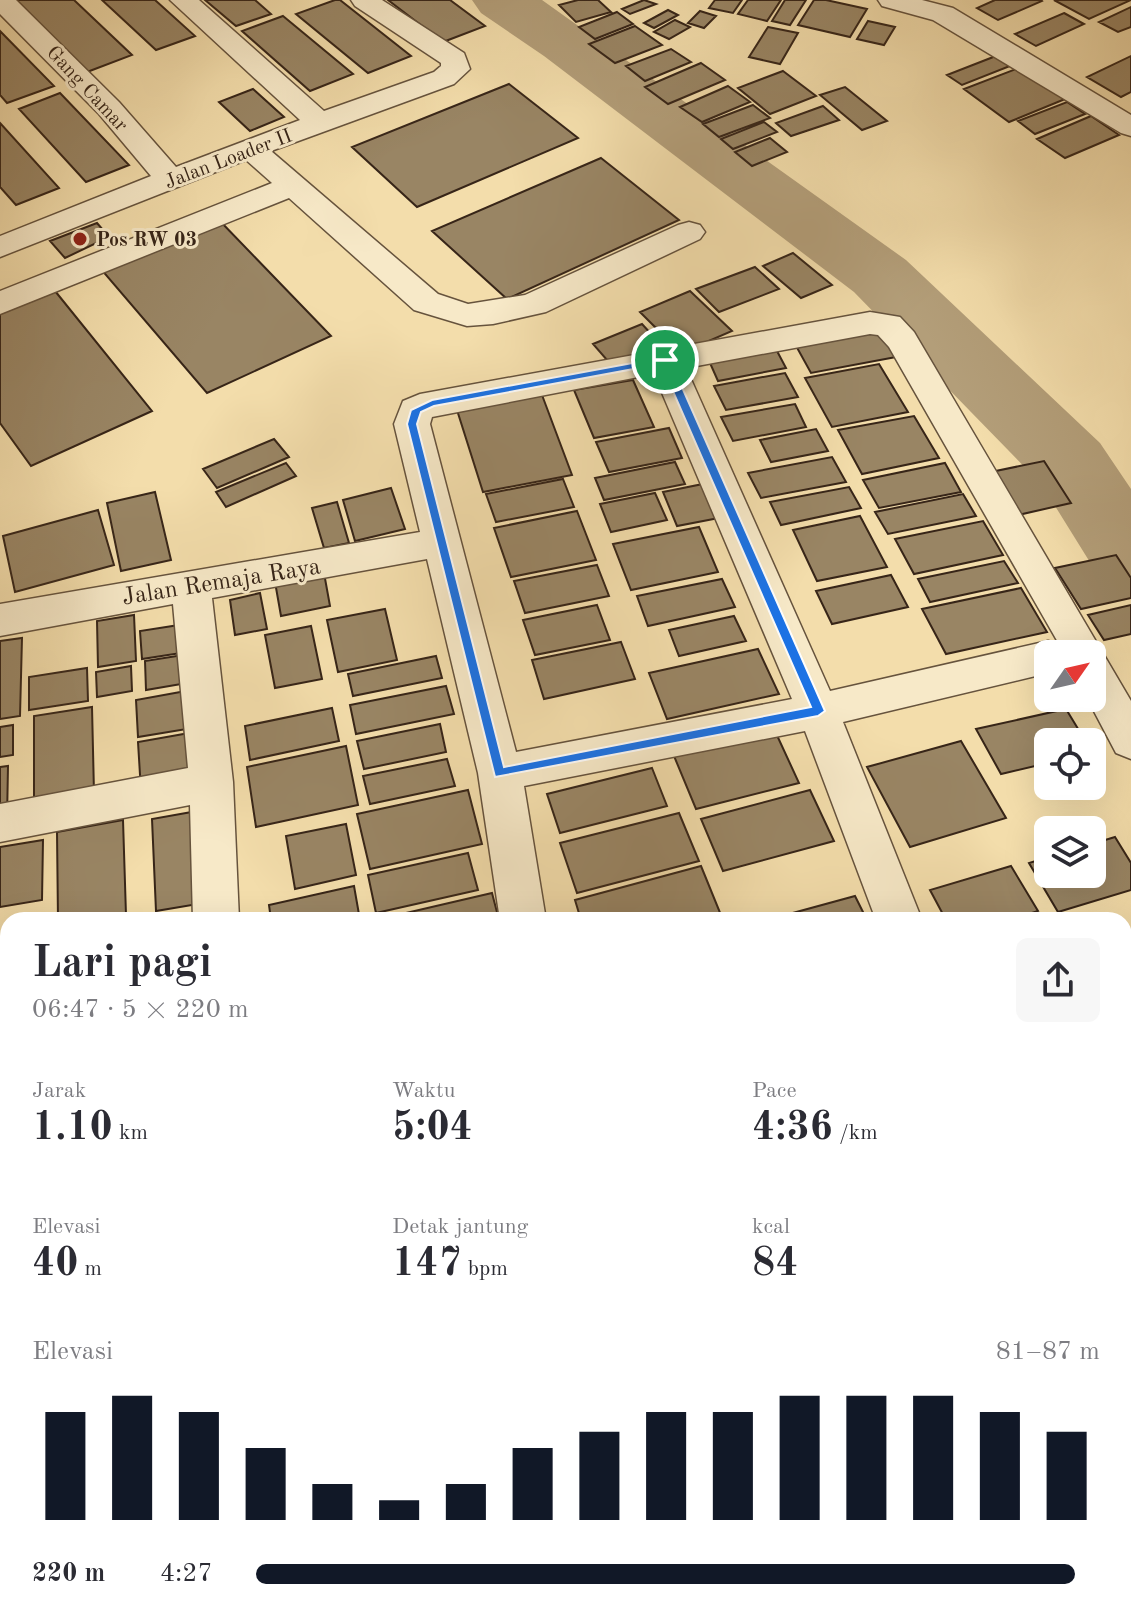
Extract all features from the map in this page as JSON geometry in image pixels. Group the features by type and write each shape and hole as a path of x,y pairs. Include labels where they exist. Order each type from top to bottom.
{"street":[{"name":"Gang Camar","path":"1,0 109,108 171,180"},
{"path":"183,0 320,123"},
{"name":"Jalan Loader II","path":"11,243 250,148 444,78 456,69 454,59 364,0"},
{"path":"891,0 943,14 1131,127"},
{"path":"250,148 426,302 467,315 534,304 689,232"},
{"path":"0,303 292,186"},
{"path":"0,213 11,243"},
{"path":"522,912 500,773 412,424 416,410 432,403 870,323 888,325 902,340 1065,640"},
{"path":"665,360 818,711 896,912"},
{"name":"Jalan Remaja Raya","path":"0,620 442,542"},
{"path":"191,584 211,782 216,912"},
{"path":"500,773 818,711 1034,665"},
{"path":"1106,704 1131,741"},
{"path":"0,823 211,782"}],"building":[{"path":"15,0 74,0 132,55 87,72"},
{"path":"102,0 155,0 195,36 156,50"},
{"path":"205,0 255,0 271,14 236,26"},
{"path":"340,0 411,56 368,73 296,14"},
{"path":"388,0 450,0 485,26 443,42"},
{"path":"578,0 598,0 611,12 576,22 559,5"},
{"path":"644,0 656,4 630,14 622,9"},
{"path":"715,0 742,0 733,13 709,8"},
{"path":"748,0 781,0 767,21 738,14"},
{"path":"785,0 806,0 790,25 772,21"},
{"path":"814,0 867,9 850,37 798,25"},
{"path":"995,0 1042,1 998,20 977,8"},
{"path":"1054,0 1131,0 1089,19"},
{"path":"1131,7 1131,27 1118,32 1099,22"},
{"path":"668,10 678,15 654,28 644,23"},
{"path":"700,11 716,16 704,28 688,23"},
{"path":"617,12 633,24 595,39 579,27"},
{"path":"1064,13 1084,24 1036,46 1015,34"},
{"path":"283,16 353,74 310,91 242,31"},
{"path":"675,20 690,27 669,39 654,32"},
{"path":"868,21 895,27 884,45 857,39"},
{"path":"635,26 662,45 615,63 589,44"},
{"path":"768,27 798,33 780,64 749,57"},
{"path":"0,31 54,86 7,103 0,95"},
{"path":"671,49 691,62 645,81 626,66"},
{"path":"1001,54 1015,64 962,85 947,75"},
{"path":"1131,56 1131,92 1121,97 1087,77"},
{"path":"701,63 725,80 668,104 645,87"},
{"path":"1024,66 1070,97 1009,122 964,89"},
{"path":"783,71 816,96 770,114 738,88"},
{"path":"509,84 578,138 417,207 352,147"},
{"path":"728,86 750,102 702,122 680,107"},
{"path":"845,87 887,121 862,130 820,95"},
{"path":"253,89 284,117 250,131 219,102"},
{"path":"60,93 129,165 86,182 19,109"},
{"path":"1067,102 1085,114 1035,134 1018,121"},
{"path":"753,105 770,118 719,137 703,124"},
{"path":"823,106 839,120 791,136 776,123"},
{"path":"1091,116 1119,135 1065,158 1037,139"},
{"path":"764,122 777,132 733,149 721,139"},
{"path":"0,123 59,188 16,205 0,187"},
{"path":"770,138 787,152 752,166 735,152"},
{"path":"601,158 679,220 507,299 432,231"},
{"path":"219,220 331,336 207,393 100,268"},
{"name":"Pos RW 03","path":"97,223 109,237 65,258 50,241"},
{"path":"793,253 832,285 801,298 763,266"},
{"path":"755,267 779,289 719,312 696,289"},
{"path":"51,286 152,411 31,466 0,423 0,307"},
{"path":"690,291 732,331 681,353 640,312"},
{"path":"642,324 664,348 614,368 593,344"},
{"path":"879,329 896,357 811,373 795,344"},
{"path":"777,351 786,368 718,381 710,363"},
{"path":"879,364 908,412 832,427 805,378"},
{"path":"785,373 798,397 726,410 714,386"},
{"path":"633,380 654,427 594,438 574,390"},
{"path":"542,395 572,475 483,492 457,410"},
{"path":"795,404 806,427 733,441 721,417"},
{"path":"914,416 939,458 862,474 838,430"},
{"path":"669,428 682,458 609,472 596,442"},
{"path":"816,429 828,451 771,462 760,440"},
{"path":"274,439 289,457 217,488 203,469"},
{"path":"832,457 846,482 761,498 748,473"},
{"path":"1044,461 1071,503 1018,515 991,472"},
{"path":"675,462 685,484 604,500 595,478"},
{"path":"286,463 296,476 226,507 216,492"},
{"path":"945,463 961,492 879,508 863,480"},
{"path":"563,479 574,507 496,522 486,494"},
{"path":"708,483 724,517 677,526 663,492"},
{"path":"849,487 861,508 781,525 770,502"},
{"path":"391,488 405,529 355,541 343,500"},
{"path":"155,492 171,560 121,571 107,503"},
{"path":"655,493 667,520 611,532 600,504"},
{"path":"963,494 976,516 888,534 875,512"},
{"path":"337,502 349,543 324,548 312,508"},
{"path":"98,510 114,565 15,592 3,536"},
{"path":"577,511 596,560 511,577 494,528"},
{"path":"860,516 887,567 817,581 793,530"},
{"path":"983,521 1003,555 914,574 895,539"},
{"path":"699,527 718,572 631,590 613,544"},
{"path":"1116,555 1131,578 1131,598 1081,609 1055,568"},
{"path":"1004,561 1018,583 930,602 918,579"},
{"path":"597,565 609,596 525,613 514,581"},
{"path":"324,573 330,606 281,616 275,582"},
{"path":"891,575 908,607 832,624 816,591"},
{"path":"722,579 735,607 648,626 637,596"},
{"path":"1021,588 1047,632 946,654 922,609"},
{"path":"260,593 267,629 235,635 230,600"},
{"path":"597,605 610,640 535,655 523,620"},
{"path":"1131,605 1131,634 1104,640 1088,615"},
{"path":"385,609 397,660 338,672 327,620"},
{"path":"134,615 136,661 98,667 97,621"},
{"path":"734,616 746,641 679,656 669,630"},
{"path":"192,623 194,651 142,659 140,631"},
{"path":"311,626 322,679 275,688 265,635"},
{"path":"22,638 20,716 0,719 0,641"},
{"path":"621,642 635,679 544,699 532,660"},
{"path":"758,649 779,694 667,719 649,673"},
{"path":"196,653 199,681 146,690 145,661"},
{"path":"436,656 442,678 353,696 348,674"},
{"path":"131,666 132,691 97,697 96,672"},
{"path":"87,668 88,701 29,710 29,677"},
{"path":"446,686 454,714 356,734 350,705"},
{"path":"197,689 199,727 138,737 136,700"},
{"path":"92,707 94,793 34,804 34,716"},
{"path":"332,708 339,741 250,760 245,726"},
{"path":"1052,712 1068,712 1078,728 1034,728 1034,766 1001,774 976,729"},
{"path":"440,724 446,752 364,769 357,741"},
{"path":"13,725 13,755 0,757 0,727"},
{"path":"775,731 799,783 696,809 674,756"},
{"path":"195,732 199,781 141,791 138,742"},
{"path":"961,741 1006,818 910,847 867,767"},
{"path":"346,746 358,805 256,827 247,767"},
{"path":"447,759 455,786 370,804 363,776"},
{"path":"8,766 7,820 0,821 0,767"},
{"path":"652,768 667,806 560,833 547,794"},
{"path":"468,790 482,844 370,869 357,814"},
{"path":"810,790 834,841 723,871 701,819"},
{"path":"203,810 210,902 156,911 152,819"},
{"path":"679,813 699,861 577,893 560,843"},
{"path":"123,820 126,912 58,912 57,832"},
{"path":"346,824 356,875 295,889 286,836"},
{"path":"1115,837 1131,863 1131,890 1058,912 1044,888 1106,888 1106,840"},
{"path":"43,840 42,900 0,907 0,847"},
{"path":"468,853 478,890 376,912 368,875"},
{"path":"701,866 720,912 579,912 575,900"},
{"path":"1011,866 1038,911 942,912 930,890"},
{"path":"354,886 359,912 270,912 269,905"},
{"path":"492,893 497,912 410,912"},
{"path":"855,896 863,912 796,912"}],"waterway":[{"path":"502,0 566,43 880,276 1071,464 1131,557"}],"place":[{"name":"Pos RW 03","path":"80,239"}],"route":[{"path":"665,360 818,711 500,773 412,424 416,410 432,403 665,360"}]}
